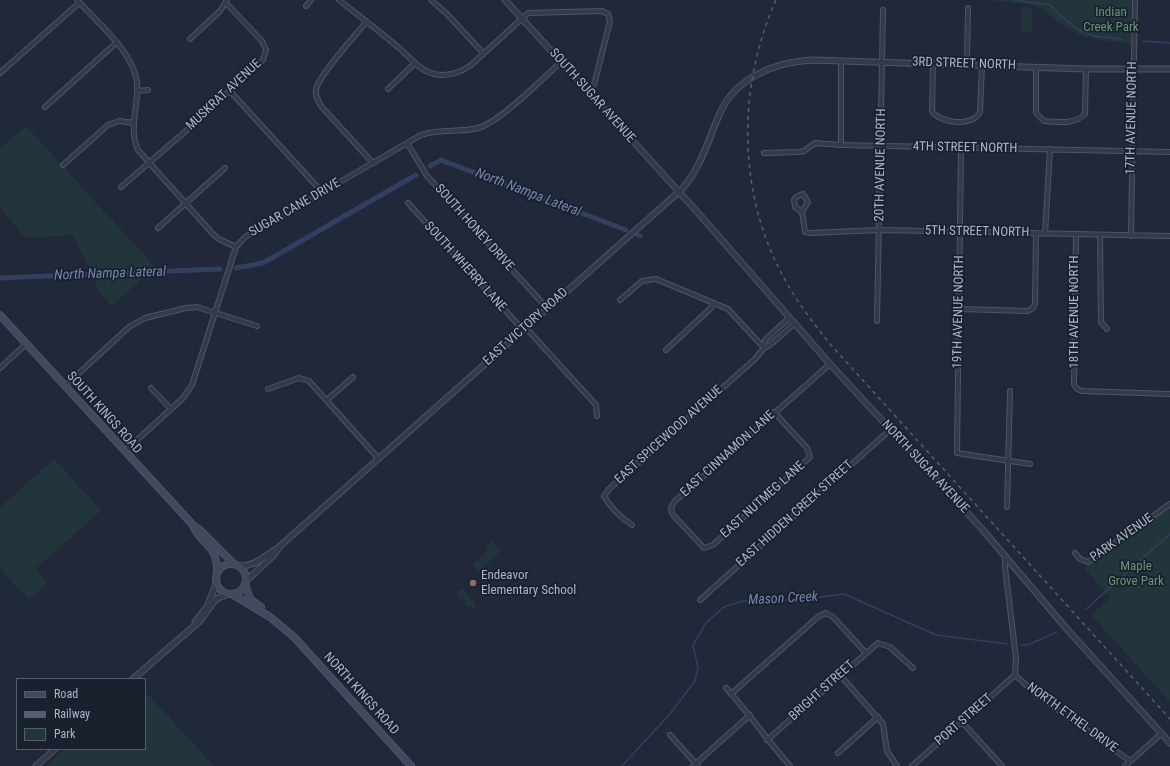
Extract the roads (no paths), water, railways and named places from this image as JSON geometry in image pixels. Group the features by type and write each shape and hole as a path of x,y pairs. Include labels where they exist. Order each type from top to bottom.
{"main road":[{"name":"SOUTH KINGS ROAD","path":"0,315 192,525 196,533 215,553 217,571"},
{"name":"SOUTH KINGS ROAD","path":"192,525 200,530 233,563"},
{"path":"233,563 240,566 245,573 245,583 240,591 230,594 221,591 216,584 217,571 224,564 233,563"},
{"name":"NORTH KINGS ROAD","path":"245,583 250,599 279,618 294,637 411,766"},
{"name":"NORTH KINGS ROAD","path":"230,594 270,617 294,637"}],"street":[{"path":"306,6 311,0"},
{"path":"339,0 398,47 414,63 424,70 434,74 453,74 470,66 528,13 602,11 608,14 610,21 594,85 588,91"},
{"path":"431,0 447,14 483,53"},
{"name":"SOUTH SUGAR AVENUE","path":"505,0 678,192"},
{"name":"17TH AVENUE NORTH","path":"1131,236 1131,151 1135,0"},
{"path":"0,73 78,1 131,61 134,69 137,91 134,123 135,143 149,162 219,239 236,247"},
{"path":"190,39 220,11 227,1"},
{"name":"MUSKRAT AVENUE","path":"121,187 260,64 265,56 266,50 262,41 227,1"},
{"path":"967,64 968,8"},
{"name":"20TH AVENUE NORTH","path":"877,321 882,146 883,10"},
{"path":"366,22 320,79 316,91 318,101 373,163"},
{"path":"45,107 116,43"},
{"name":"3RD STREET NORTH","path":"742,85 760,73 790,62 812,60 982,64 1086,69 1170,70"},
{"path":"841,61 841,145"},
{"name":"SUGAR CANE DRIVE","path":"125,451 183,398 192,384 236,247 244,237 407,143 430,132 477,129 492,123 561,62"},
{"path":"388,88 414,63"},
{"path":"933,63 932,111 940,119 965,122 978,118 980,112 982,64"},
{"path":"1036,67 1036,113 1044,121 1056,122 1075,122 1085,114 1086,69"},
{"name":"EAST VICTORY ROAD","path":"240,566 257,563 279,547 678,192 691,178 699,165 720,112 730,97 742,85"},
{"path":"137,91 148,90"},
{"path":"230,91 322,192"},
{"path":"63,165 108,125 119,121 134,123"},
{"name":"SOUTH HONEY DRIVE","path":"407,143 427,176 547,308"},
{"name":"4TH STREET NORTH","path":"764,153 798,152 815,143 841,145 1170,152"},
{"name":"19TH AVENUE NORTH","path":"962,148 959,232 957,453 1008,460"},
{"path":"1045,234 1050,149"},
{"path":"158,228 225,168"},
{"name":"NORTH SUGAR AVENUE","path":"678,192 830,364 1005,555 1066,628 1170,743"},
{"name":"SOUTH WHERRY LANE","path":"408,203 596,405 597,416"},
{"name":"5TH STREET NORTH","path":"802,212 803,228 805,232 810,233 880,230 1170,236"},
{"path":"959,309 1028,311 1033,308 1035,304 1036,233"},
{"name":"18TH AVENUE NORTH","path":"1076,234 1074,384 1077,389 1082,391 1170,394"},
{"path":"1100,235 1101,322 1107,329"},
{"path":"620,300 642,281 656,279 728,309 764,348"},
{"path":"666,350 711,308 714,303"},
{"path":"65,386 136,322 145,318 192,307 215,312 257,326"},
{"name":"EAST SPICEWOOD AVENUE","path":"764,348 765,340 789,318"},
{"name":"EAST SPICEWOOD AVENUE","path":"632,525 624,520 608,503 604,496 609,489 755,359 764,348 770,345 794,324"},
{"path":"0,368 26,344"},
{"name":"EAST CINNAMON LANE","path":"707,548 701,546 673,515 671,510 672,505 774,412 830,364"},
{"path":"327,400 353,377"},
{"path":"268,389 299,378 304,378 327,400 379,459"},
{"path":"151,388 171,409"},
{"path":"1008,507 1010,391"},
{"name":"EAST NUTMEG LANE","path":"707,548 713,545 810,457 807,448 774,412"},
{"name":"EAST HIDDEN CREEK STREET","path":"700,600 891,429"},
{"path":"1008,460 1030,464"},
{"name":"PARK AVENUE","path":"1075,553 1080,559 1088,562 1170,504"},
{"name":"EAST VICTORY ROAD","path":"245,583 274,555 279,547"},
{"name":"NORTH ETHEL DRIVE","path":"1005,555 1005,567 1016,658 1015,675 1036,694 1130,761"},
{"path":"189,628 207,607 216,584"},
{"path":"134,678 204,616 216,599 230,594"},
{"path":"731,694 819,616 826,613 834,617 865,652"},
{"name":"BRIGHT STREET","path":"767,740 865,652 878,643 890,647 913,668"},
{"path":"840,675 878,717 886,734 887,751 897,766"},
{"name":"PORT STREET","path":"912,766 1015,675"},
{"path":"726,688 750,714 767,740 790,766"},
{"path":"670,735 696,765 750,714"},
{"path":"838,753 878,717"},
{"path":"962,722 1002,766"},
{"path":"1125,766 1161,734"},
{"path":"36,766 54,750"}],"waterway":[{"path":"1014,0 1050,5 1063,18 1079,30 1094,36 1122,39"},
{"path":"1143,41 1170,43"},
{"name":"North Nampa Lateral","path":"430,166 441,160 626,230"},
{"name":"North Nampa Lateral","path":"236,268 263,263 416,175"},
{"name":"North Nampa Lateral","path":"636,234 640,236"},
{"name":"North Nampa Lateral","path":"0,278 220,269"},
{"name":"Mason Creek","path":"1085,610 1170,534"},
{"name":"Mason Creek","path":"622,766 669,715 695,681 698,668 693,645 706,623 724,607 742,601 798,600 844,594 936,635 1008,644"},
{"name":"Mason Creek","path":"1021,645 1028,645 1057,632"}],"railway":[{"path":"776,0 763,34 754,70 749,107 748,144 751,180 759,217 771,252 788,285 813,323 830,344 1170,719"}],"place":[{"name":"Endeavor Elementary School","path":"473,583"}],"park label":[{"name":"Indian Creek Park","path":"1111,20"},
{"name":"Maple Grove Park","path":"1136,574"}]}
